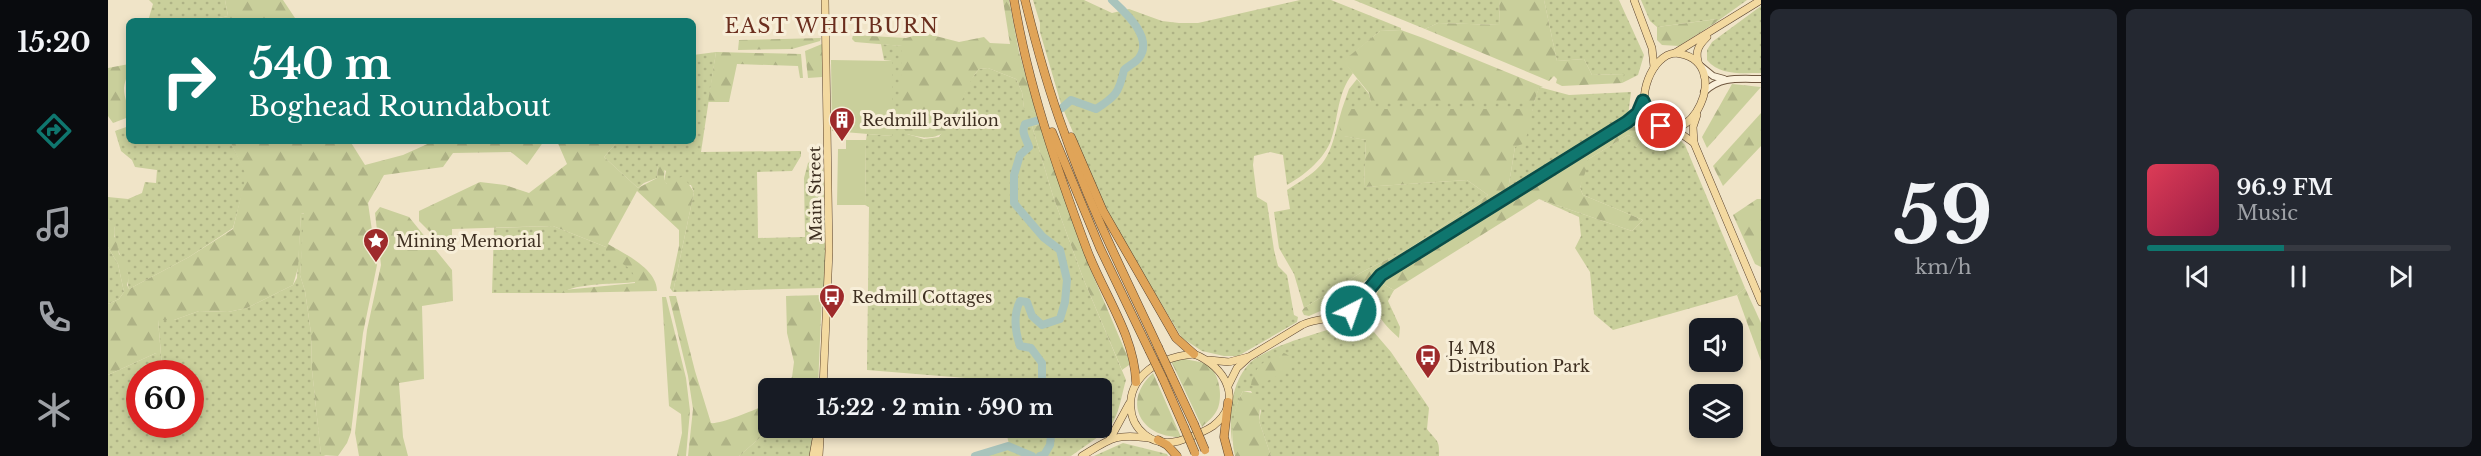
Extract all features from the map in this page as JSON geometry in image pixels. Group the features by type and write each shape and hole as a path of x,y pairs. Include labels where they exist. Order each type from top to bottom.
{"highway":[{"path":"1015,0 1051,130 1100,248 1149,350 1194,424 1206,453"},
{"path":"1015,0 1022,50 1038,106 1088,252 1132,351 1136,382"},
{"path":"1025,0 1064,134 1158,347 1184,427 1196,454"},
{"path":"1047,81 1103,211 1176,338 1194,354"},
{"path":"1228,402 1224,436 1229,456"},
{"path":"1155,439 1167,445 1176,456"}],"main road":[{"name":"Main Street","path":"823,378 829,251 825,0"},
{"path":"1372,287 1369,303 1374,313 1370,322 1358,324 1352,314 1354,305 1360,302 1381,275 1638,113 1654,64 1652,48 1634,0"},
{"path":"1651,75 1660,59 1715,29 1761,0"},
{"path":"1715,29 1699,45 1696,55 1705,75 1703,93 1693,127 1694,143 1761,302"},
{"path":"1648,38 1656,48 1690,56 1713,76 1728,80"},
{"path":"1703,93 1714,83 1728,80 1761,79"},
{"path":"1643,101 1650,117 1661,126"},
{"path":"1673,128 1687,123 1694,117 1699,107"},
{"path":"1627,122 1646,122 1673,128 1694,143"},
{"path":"1360,302 1369,303"},
{"path":"1228,386 1237,368 1249,357 1308,322 1341,318 1352,314"},
{"path":"1110,439 1130,401 1136,382 1159,362 1176,356 1194,354 1209,360 1229,362 1249,357"},
{"path":"1082,456 1110,439 1131,435 1174,442 1214,425 1224,413 1228,402 1228,386 1221,371 1209,360"},
{"path":"1130,401 1135,424 1155,439"},
{"path":"813,456 817,438"},
{"path":"819,438 819,456"}],"green space":[{"path":"149,0 225,0 228,16 149,18 153,4"},
{"path":"225,0 283,0 295,18 219,18 228,16"},
{"path":"1003,0 1009,0 1019,52 1036,113 1024,109 1022,92 1016,79 988,68 979,69 970,82 954,120 947,129 938,136 925,137 907,134 900,121 902,46 855,42 852,39 853,35 906,38 924,33 959,42 984,37 990,43 1010,44"},
{"path":"1033,0 1084,0 1112,13 1129,9 1162,21 1198,23 1300,0 1331,0 1401,28 1401,30 1380,31 1344,61 1353,73 1341,98 1327,150 1312,167 1287,185 1283,155 1270,152 1254,156 1257,197 1267,203 1278,266 1287,275 1294,315 1298,317 1297,322 1238,356 1224,356 1202,351 1182,338 1101,198 1061,104"},
{"path":"1354,0 1499,0 1500,25 1438,23 1425,29"},
{"path":"1499,0 1544,0 1557,61 1584,59 1592,75 1624,74 1622,83 1562,86 1556,83 1557,79 1554,76 1549,81 1425,29 1438,23 1500,25"},
{"path":"1544,0 1619,0 1644,55 1638,75 1622,83 1623,74 1592,75 1584,59 1557,61"},
{"path":"1641,0 1747,0 1715,23 1717,19 1657,27 1650,21"},
{"path":"1761,6 1761,73 1725,71 1712,65 1707,60 1707,50 1712,42"},
{"path":"1718,19 1679,46 1662,45 1657,40 1657,27"},
{"path":"1401,30 1543,87 1539,88 1534,102 1371,102 1369,93 1343,61 1380,31"},
{"path":"821,38 820,41 792,49 738,50 739,40"},
{"path":"822,44 822,77 808,78 805,51"},
{"path":"881,44 902,46 907,134 924,139 939,137 958,109 969,82 979,69 988,68 1016,79 1022,92 1024,108 1036,113 1040,125 1032,126 1053,196 1083,278 1126,380 1112,423 1112,378 965,378 867,370 869,207 865,205 866,140 867,134 892,136 892,61 884,60"},
{"path":"716,52 701,152 801,151 801,156 792,171 757,172 758,238 805,237 804,178 808,163 815,158 823,166 826,286 822,288 673,292 694,192 691,185 667,184 664,181 666,171 658,165 657,178 638,188 604,157 615,144 696,144 696,55"},
{"path":"716,52 801,54 803,78 800,78 798,66 737,64 729,102 708,102"},
{"path":"831,60 892,61 892,136 832,131"},
{"path":"126,65 124,88 126,118 113,123 108,116 108,68"},
{"path":"1357,79 1369,94 1371,102 1534,102 1539,87 1569,95 1631,92 1628,116 1508,190 1515,147 1533,109 1342,109 1349,89"},
{"path":"1732,84 1761,87 1707,148 1702,137"},
{"path":"1342,109 1533,109 1525,143 1515,147 1508,190 1362,283 1346,307 1325,309 1309,316 1304,315 1302,311 1304,308 1362,272 1410,248 1488,195 1467,180 1364,187 1366,140 1343,136 1338,123"},
{"path":"1761,113 1761,146 1723,186 1713,166"},
{"path":"1338,123 1344,136 1366,140 1364,187 1467,180 1488,195 1410,248 1362,272 1304,308 1294,274 1279,248 1274,212 1290,209 1287,190 1322,164 1331,148"},
{"path":"1040,125 1092,273 1129,360 1129,365 1122,370 1083,278 1053,196 1032,126"},
{"path":"1642,125 1642,130 1647,131 1636,147 1633,145 1635,138 1628,135 1587,160 1588,164 1580,188 1583,195 1643,220 1632,231 1539,199 1394,290 1381,283 1388,275 1601,143 1627,128"},
{"path":"126,127 126,144 232,144 247,175 233,228 189,257 129,289 128,275 115,239 115,227 108,219 108,197 128,199 142,193 145,182 156,183 157,170 135,167 132,160 121,151 115,131"},
{"path":"1647,131 1678,138 1685,145 1745,288 1737,295 1613,330 1594,314 1590,272 1575,248 1581,236 1579,217 1539,199 1632,231 1643,220 1583,195 1580,188 1587,160 1628,135 1635,138 1636,147"},
{"path":"846,140 866,140 865,205 837,205 838,149 846,149"},
{"path":"231,144 352,144 365,165 403,155 427,144 542,144 527,165 511,152 453,153 443,167 384,175 368,203 377,265 363,333 351,432 338,456 321,455 312,370 311,333 305,291 300,275 304,213 301,214 298,268 293,285 247,308 228,312 199,311 174,320 158,320 161,360 157,360 156,353 141,360 126,360 126,367 108,375 108,304 119,299 124,292 118,264 108,247 108,219 115,225 114,237 119,254 124,259 129,278 127,285 129,289 189,257 233,229 246,175"},
{"path":"558,144 615,144 604,157 638,188 657,178 658,165 663,162 665,162 664,180 667,184 683,176 694,192 673,292 670,288 679,246 679,230 637,191 608,244 646,269 656,283 657,291 562,293 564,290 635,283 630,269 606,257 606,247 553,226 452,229 452,254 419,221 419,211 480,182 505,185 529,193 567,164"},
{"path":"1757,199 1761,199 1761,267 1755,264 1733,215"},
{"path":"380,207 409,217 452,270 453,301 422,306 424,379 399,383 403,437 408,456 359,456 355,433 367,330 381,265 375,213"},
{"path":"305,213 300,275 305,291 311,333 312,370 321,454 326,456 108,456 108,375 126,367 126,438 204,438 204,360 161,360 158,320 174,320 199,311 228,312 247,308 293,285 297,278 301,214"},
{"path":"553,226 606,247 622,263 630,267 635,274 636,282 576,287 562,293 492,293 494,228"},
{"path":"108,247 118,264 124,292 119,299 108,304"},
{"path":"1381,283 1394,290 1388,301 1400,327 1399,338 1386,326 1378,314 1376,300"},
{"path":"1745,288 1761,323 1761,361 1737,295"},
{"path":"822,295 818,378 791,378 794,362 787,333 786,296"},
{"path":"669,296 676,296 711,423 731,419 758,408 760,438 739,456 688,456 693,409 688,376"},
{"path":"662,297 666,297 686,378 690,411 686,456 677,456 682,433 681,414 669,406"},
{"path":"1341,326 1373,331 1391,352 1429,408 1427,429 1438,443 1439,456 1271,456 1259,421 1261,411 1251,391 1243,391 1238,403 1232,442 1232,403 1237,383 1247,366 1254,359 1277,347"},
{"path":"156,353 159,360 141,360"},
{"path":"1284,353 1291,359 1292,368 1256,387 1251,385 1252,378 1262,364"},
{"path":"1186,359 1202,362 1210,367 1219,384 1218,408 1202,427 1171,361"},
{"path":"1153,373 1181,437 1155,432 1140,416 1137,406 1138,395 1143,384"},
{"path":"1243,391 1261,395 1259,421 1271,456 1235,456 1233,423 1236,406"},
{"path":"760,438 813,438 810,456 739,456"},
{"path":"1008,438 1096,438 1071,456 980,456 1009,444"},
{"path":"1123,443 1167,454 1168,456 1094,456"}],"waterway":[{"path":"1062,108 1071,100 1096,109 1108,101 1118,89 1124,70 1139,58 1143,50 1143,42 1136,26 1112,0"},
{"path":"1039,120 1025,124 1024,127 1024,136 1029,147 1020,155 1014,175 1014,203 1043,237 1060,250 1067,280 1065,302 1060,319 1042,325 1032,316 1027,302 1020,301 1016,312 1016,329 1020,346 1031,348 1042,363 1042,378"},
{"path":"1040,456 1044,455 1050,445 1051,438"},
{"path":"975,456 1008,446 1032,456"}],"place":[{"name":"Redmill Pavilion","path":"842,143"},
{"name":"Mining Memorial","path":"376,264"},
{"name":"Redmill Cottages","path":"832,320"},
{"name":"J4 M8 Distribution Park","path":"1428,380"}],"district":[{"name":"EAST WHITBURN","path":"832,26"}],"route":[{"path":"1351,311 1381,275 1627,122 1638,113 1643,101 1650,117 1661,126"}]}
